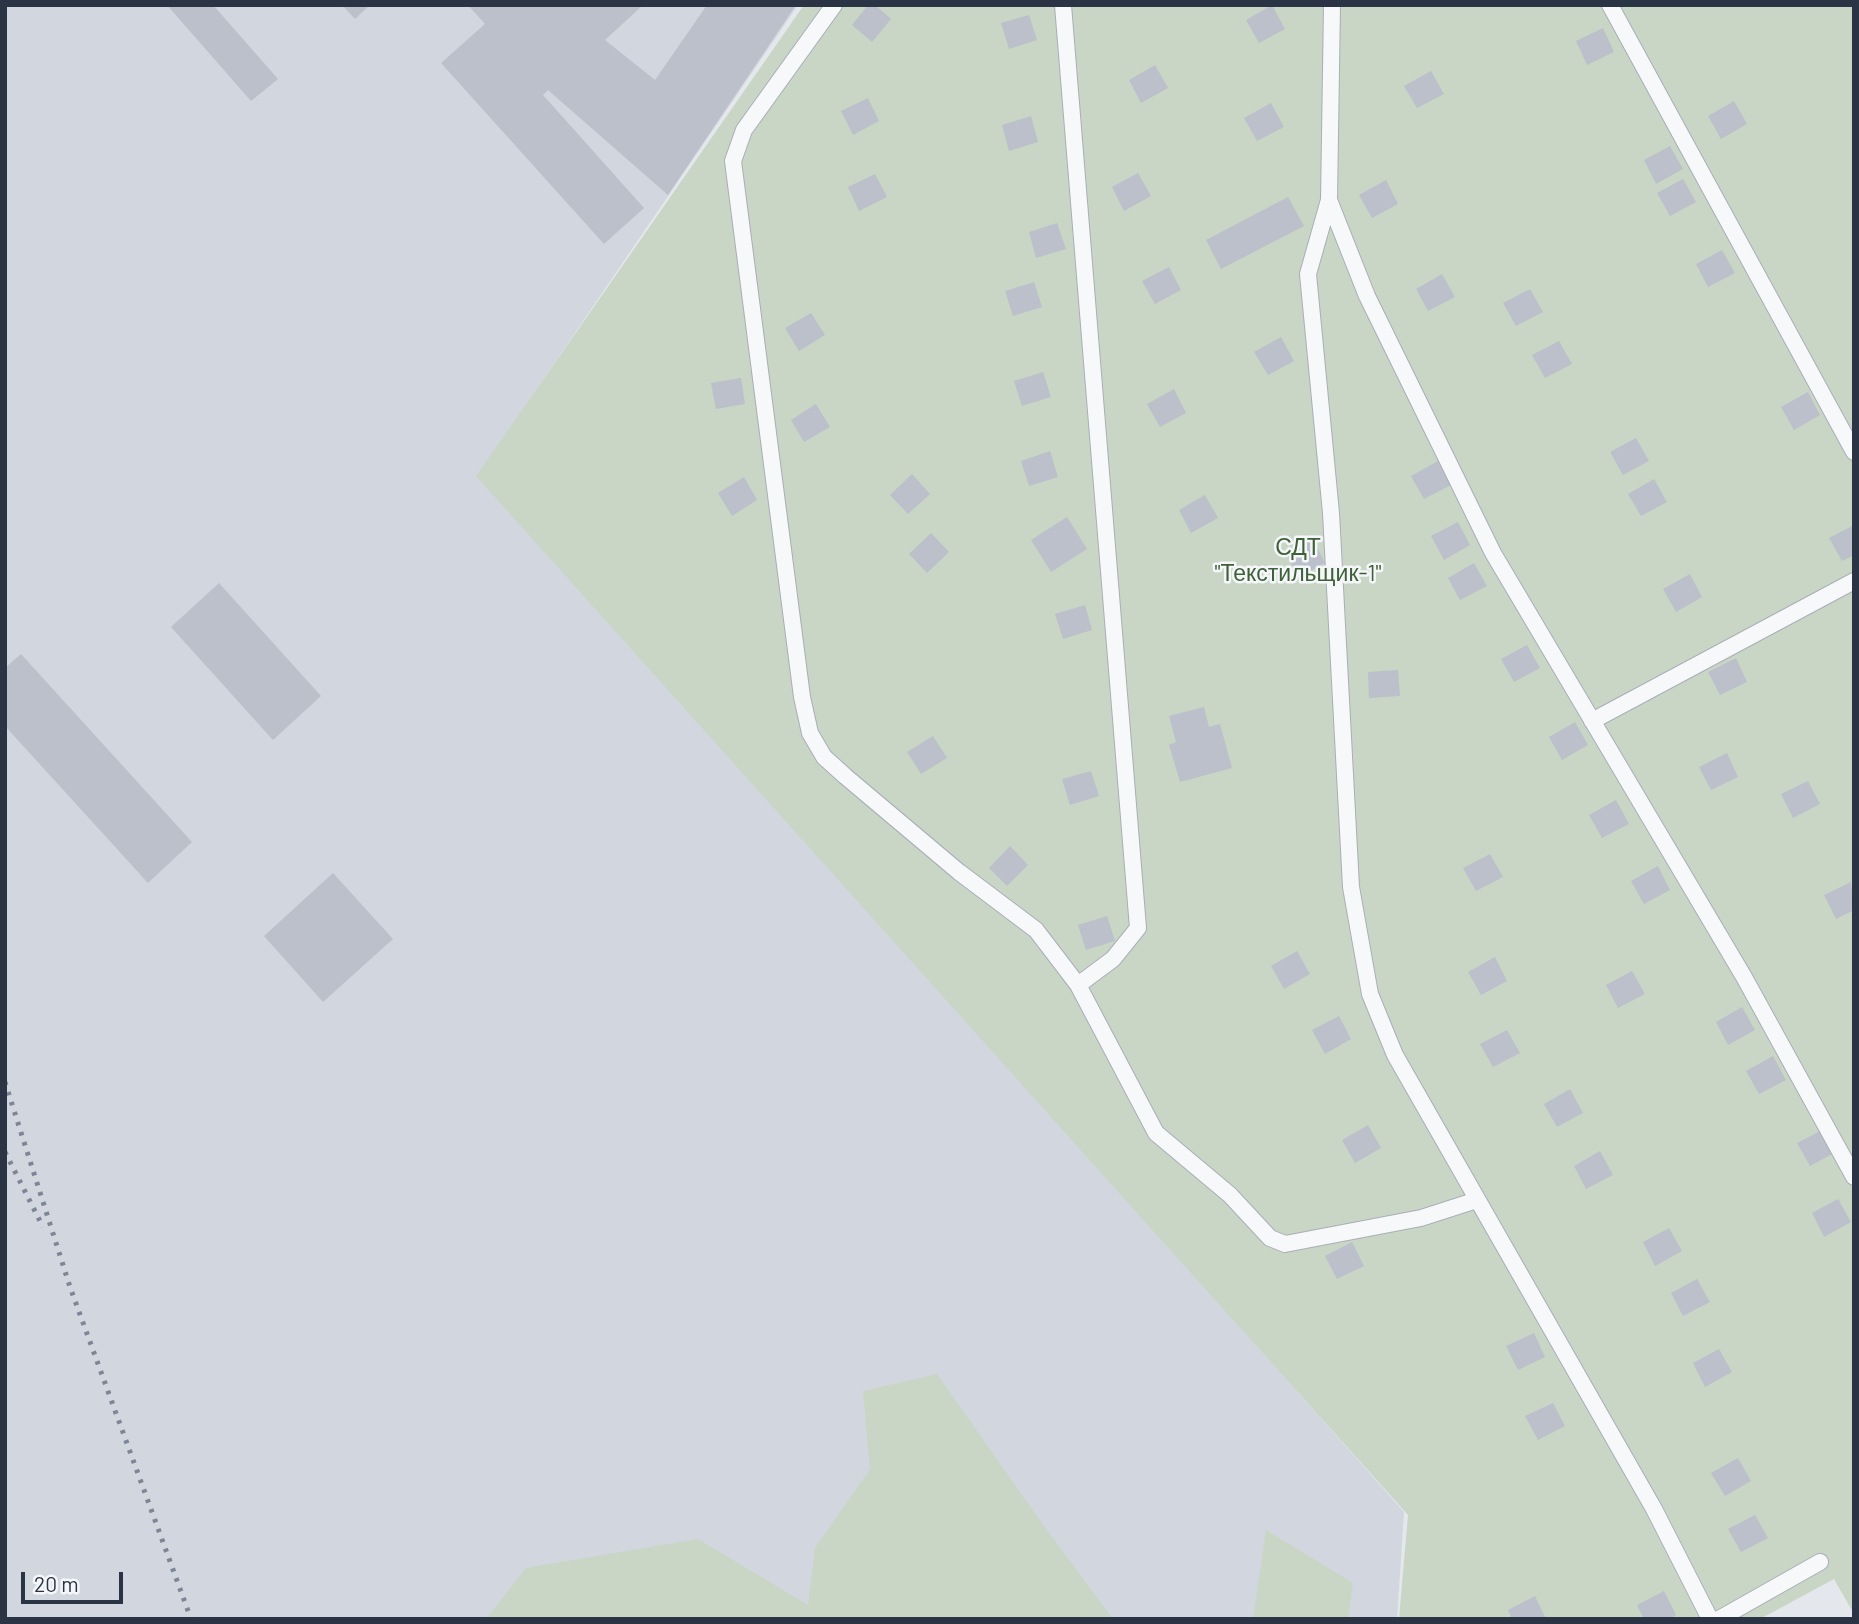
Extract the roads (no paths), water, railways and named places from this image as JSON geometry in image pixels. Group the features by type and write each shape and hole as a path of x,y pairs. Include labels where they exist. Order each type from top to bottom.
{"lane":[{"path":"834,5 744,130 733,161 802,697 810,733 824,757 845,776 959,872 1036,930 1078,985 1156,1133 1230,1195 1270,1238 1285,1244 1308,1240 1421,1218 1477,1200"},
{"path":"1063,5 1138,928 1113,959 1078,985"},
{"path":"1332,5 1328,200 1308,274 1331,513 1351,887 1370,994 1395,1055 1654,1509 1710,1619"},
{"path":"1610,5 1854,452"},
{"path":"1328,200 1367,296 1493,553 1744,977 1854,1177"},
{"path":"1592,721 1854,581"},
{"path":"1719,1619 1820,1562"}],"railway":[{"path":"5,1082 70,1287 191,1619"},
{"path":"5,1152 43,1227"}],"park label":[{"name":"СДТ \"Текстильщик-1\"","path":"1298,560"}]}
